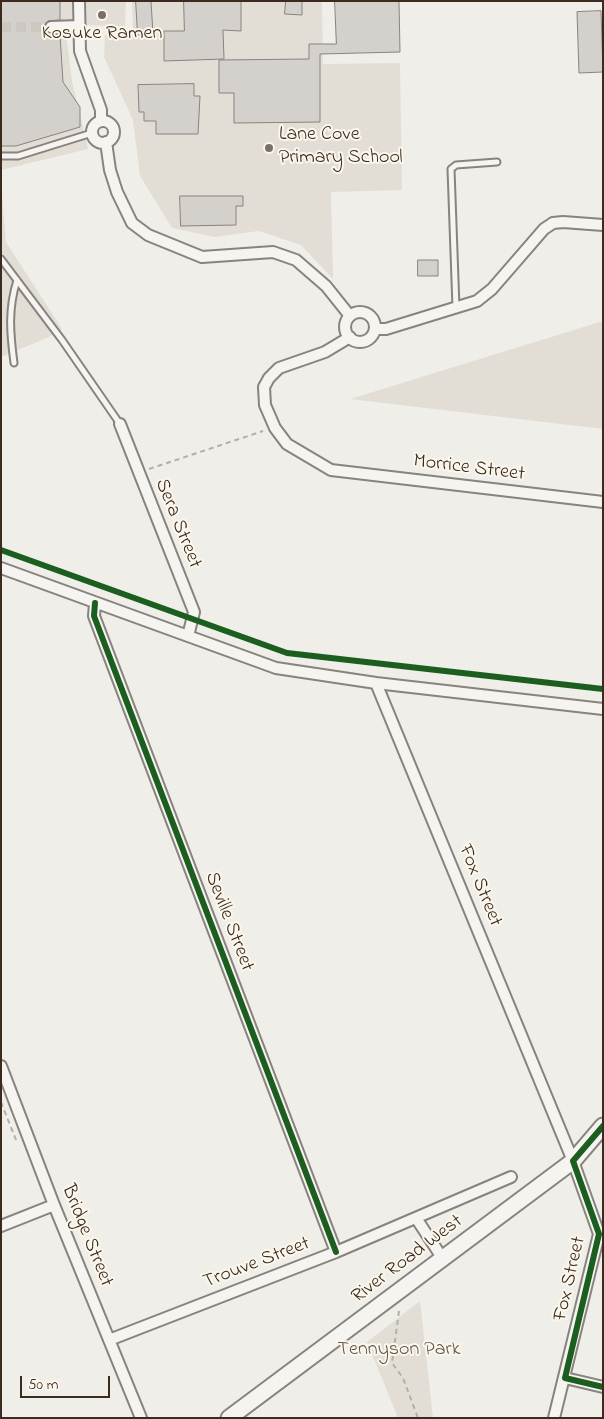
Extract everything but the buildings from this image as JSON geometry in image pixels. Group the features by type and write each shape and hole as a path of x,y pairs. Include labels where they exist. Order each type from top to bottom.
{"main road":[{"name":"River Road West","path":"229,1418 573,1162 603,1126"}],"street":[{"path":"79,1 80,51 101,110 101,121"},
{"path":"51,27 79,26"},
{"path":"101,121 108,122 113,128 113,136 106,142 97,141 92,133 95,125 101,121"},
{"path":"106,142 110,170 117,192 132,223 148,235 202,257 273,252 296,260 326,286 350,316"},
{"path":"375,329 386,329 477,301 492,289 548,226 563,222 603,225"},
{"path":"359,312 368,314 374,320 375,329 367,340 358,342 350,337 345,328 350,316 359,312"},
{"path":"275,428 264,398 264,386 274,371 325,352 350,337"},
{"name":"Sera Street","path":"120,424 194,612 188,636"},
{"name":"Morrice Street","path":"275,428 287,444 331,470 603,502"},
{"path":"1,568 276,668 376,683 603,709"},
{"name":"Seville Street","path":"95,603 94,616 336,1252"},
{"name":"Fox Street","path":"376,683 573,1162 599,1234 554,1418"},
{"name":"Bridge Street","path":"1,1066 54,1205 141,1418"},
{"name":"Trouve Street","path":"109,1340 336,1252 511,1177"},
{"path":"1,1226 54,1205"},
{"path":"416,1218 443,1259"},
{"path":"565,1378 603,1387"}],"lane":[{"path":"1,156 18,156 92,133"},
{"path":"456,308 451,169 456,165 497,162"},
{"path":"1,259 120,424"},
{"path":"14,363 9,321 11,300 17,280"}],"path":[{"path":"138,472 275,428"},
{"path":"1,1102 17,1142"},
{"path":"399,1311 392,1363 403,1378 418,1418"}],"shaded area":[{"path":"1,1 126,1 125,27 65,24 72,81 88,149 1,170"},
{"name":"Lane Cove Primary School","path":"132,1 322,1 323,64 400,63 402,190 331,192 333,279 301,245 259,231 215,237 172,228 140,176 133,120 104,57 105,35 133,35"},
{"path":"1,183 6,242 62,329 49,337 1,357"},
{"path":"603,321 603,429 350,399"},
{"name":"Tennyson Park","path":"420,1301 433,1418 398,1418 367,1342"}],"tunnel":[{"path":"1,27 51,27"}],"cycle path":[{"path":"1,550 287,653 603,689"},
{"path":"95,603 94,616 336,1252"},
{"path":"603,1126 573,1161 599,1234 565,1378 603,1387"}],"place":[{"name":"Kosuke Ramen","path":"102,15"},
{"name":"Lane Cove Primary School","path":"269,148"}]}
